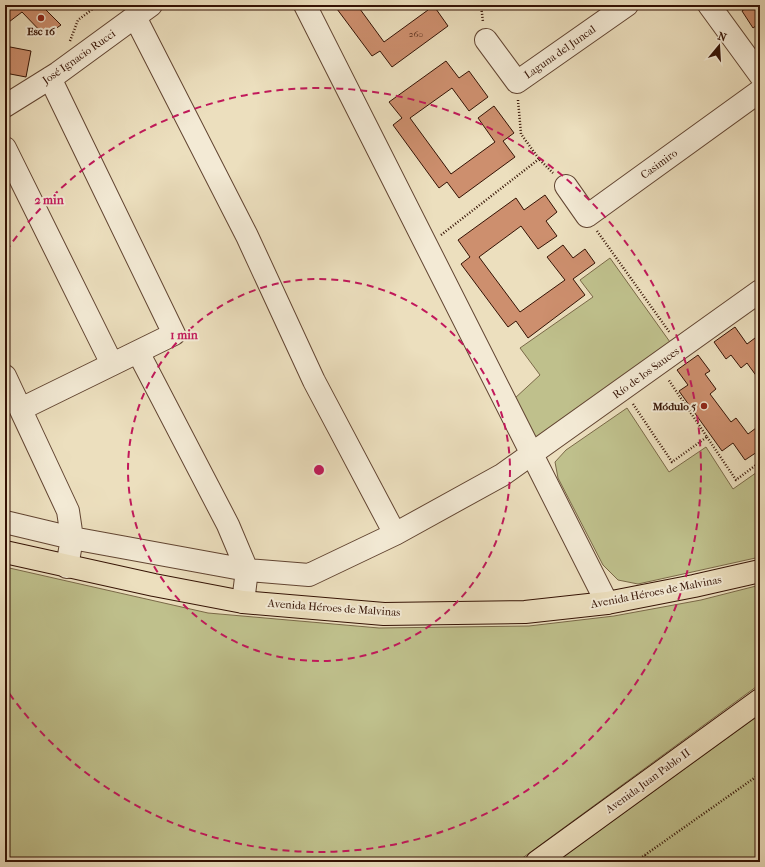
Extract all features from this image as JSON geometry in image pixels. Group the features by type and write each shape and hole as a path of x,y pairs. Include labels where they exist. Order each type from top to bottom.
{"main road":[{"name":"Avenida Héroes de Malvinas","path":"5,552 154,586 243,602 384,614 525,612 607,603 760,571"},
{"name":"Avenida Juan Pablo II","path":"537,862 760,700"}],"street":[{"path":"305,5 607,603"},
{"name":"Laguna del Juncal","path":"486,40 517,82 627,5"},
{"path":"709,5 760,75"},
{"path":"143,11 314,381 395,534"},
{"name":"José Ignacio Rucci","path":"5,106 50,78 143,11"},
{"path":"21,409 174,334 50,78"},
{"name":"Casimiro","path":"587,216 760,92"},
{"path":"5,148 112,364"},
{"path":"566,186 587,216"},
{"name":"Río de los Sauces","path":"5,522 72,538 247,570 309,576 395,534 502,475 760,290"},
{"path":"138,352 228,525 247,570 243,602"},
{"path":"5,376 68,511 72,538 67,567"}],"path":[{"path":"517,82 521,134 539,159 566,186"},
{"path":"427,246 539,159"},
{"path":"587,216 681,347"},
{"path":"658,364 736,480 760,462"},
{"path":"623,389 672,462 707,437"},
{"path":"635,862 760,774"},
{"path":"645,855 651,862"}],"green space":[{"path":"610,258 670,342 535,440 514,399 540,375 520,348 593,297 580,280"},
{"path":"627,408 669,472 706,447 733,489 760,470 760,557 638,584 618,580 603,565 558,478 555,462 566,450"},
{"path":"5,567 208,613 379,628 529,626 614,616 701,600 760,585 760,684 517,862 5,862"},
{"path":"760,714 760,862 556,862"}],"building":[{"name":"Esc 16","path":"5,5 41,5 61,25 45,36 22,12 5,25"},
{"path":"334,5 357,5 384,42 428,10 424,5 442,5 436,9 448,26 392,67 380,51 372,56"},
{"path":"750,5 760,5 760,23 753,28 742,11"},
{"path":"5,46 31,51 26,77 5,73"},
{"path":"446,61 459,78 469,71 488,97 469,111 452,88 410,118 451,174 495,142 478,118 494,106 514,133 503,141 515,157 459,198 447,182 439,188 393,125 402,118 389,102"},
{"path":"545,195 557,212 546,221 557,236 538,249 521,226 479,257 520,312 565,280 547,257 563,245 573,258 585,249 595,263 573,279 585,295 528,338 516,321 508,327 461,264 470,257 458,240 516,198 524,210"},
{"path":"735,327 747,344 755,338 760,345 760,381 747,363 741,368 731,355 726,359 714,342"},
{"name":"Módulo 5","path":"698,355 710,371 705,374 716,389 710,394 731,422 736,418 748,434 760,425 760,450 745,460 733,443 722,451 679,391 688,385 677,370"}],"place":[{"name":"Esc 16","path":"41,18"},
{"name":"Módulo 5","path":"704,406"}]}
